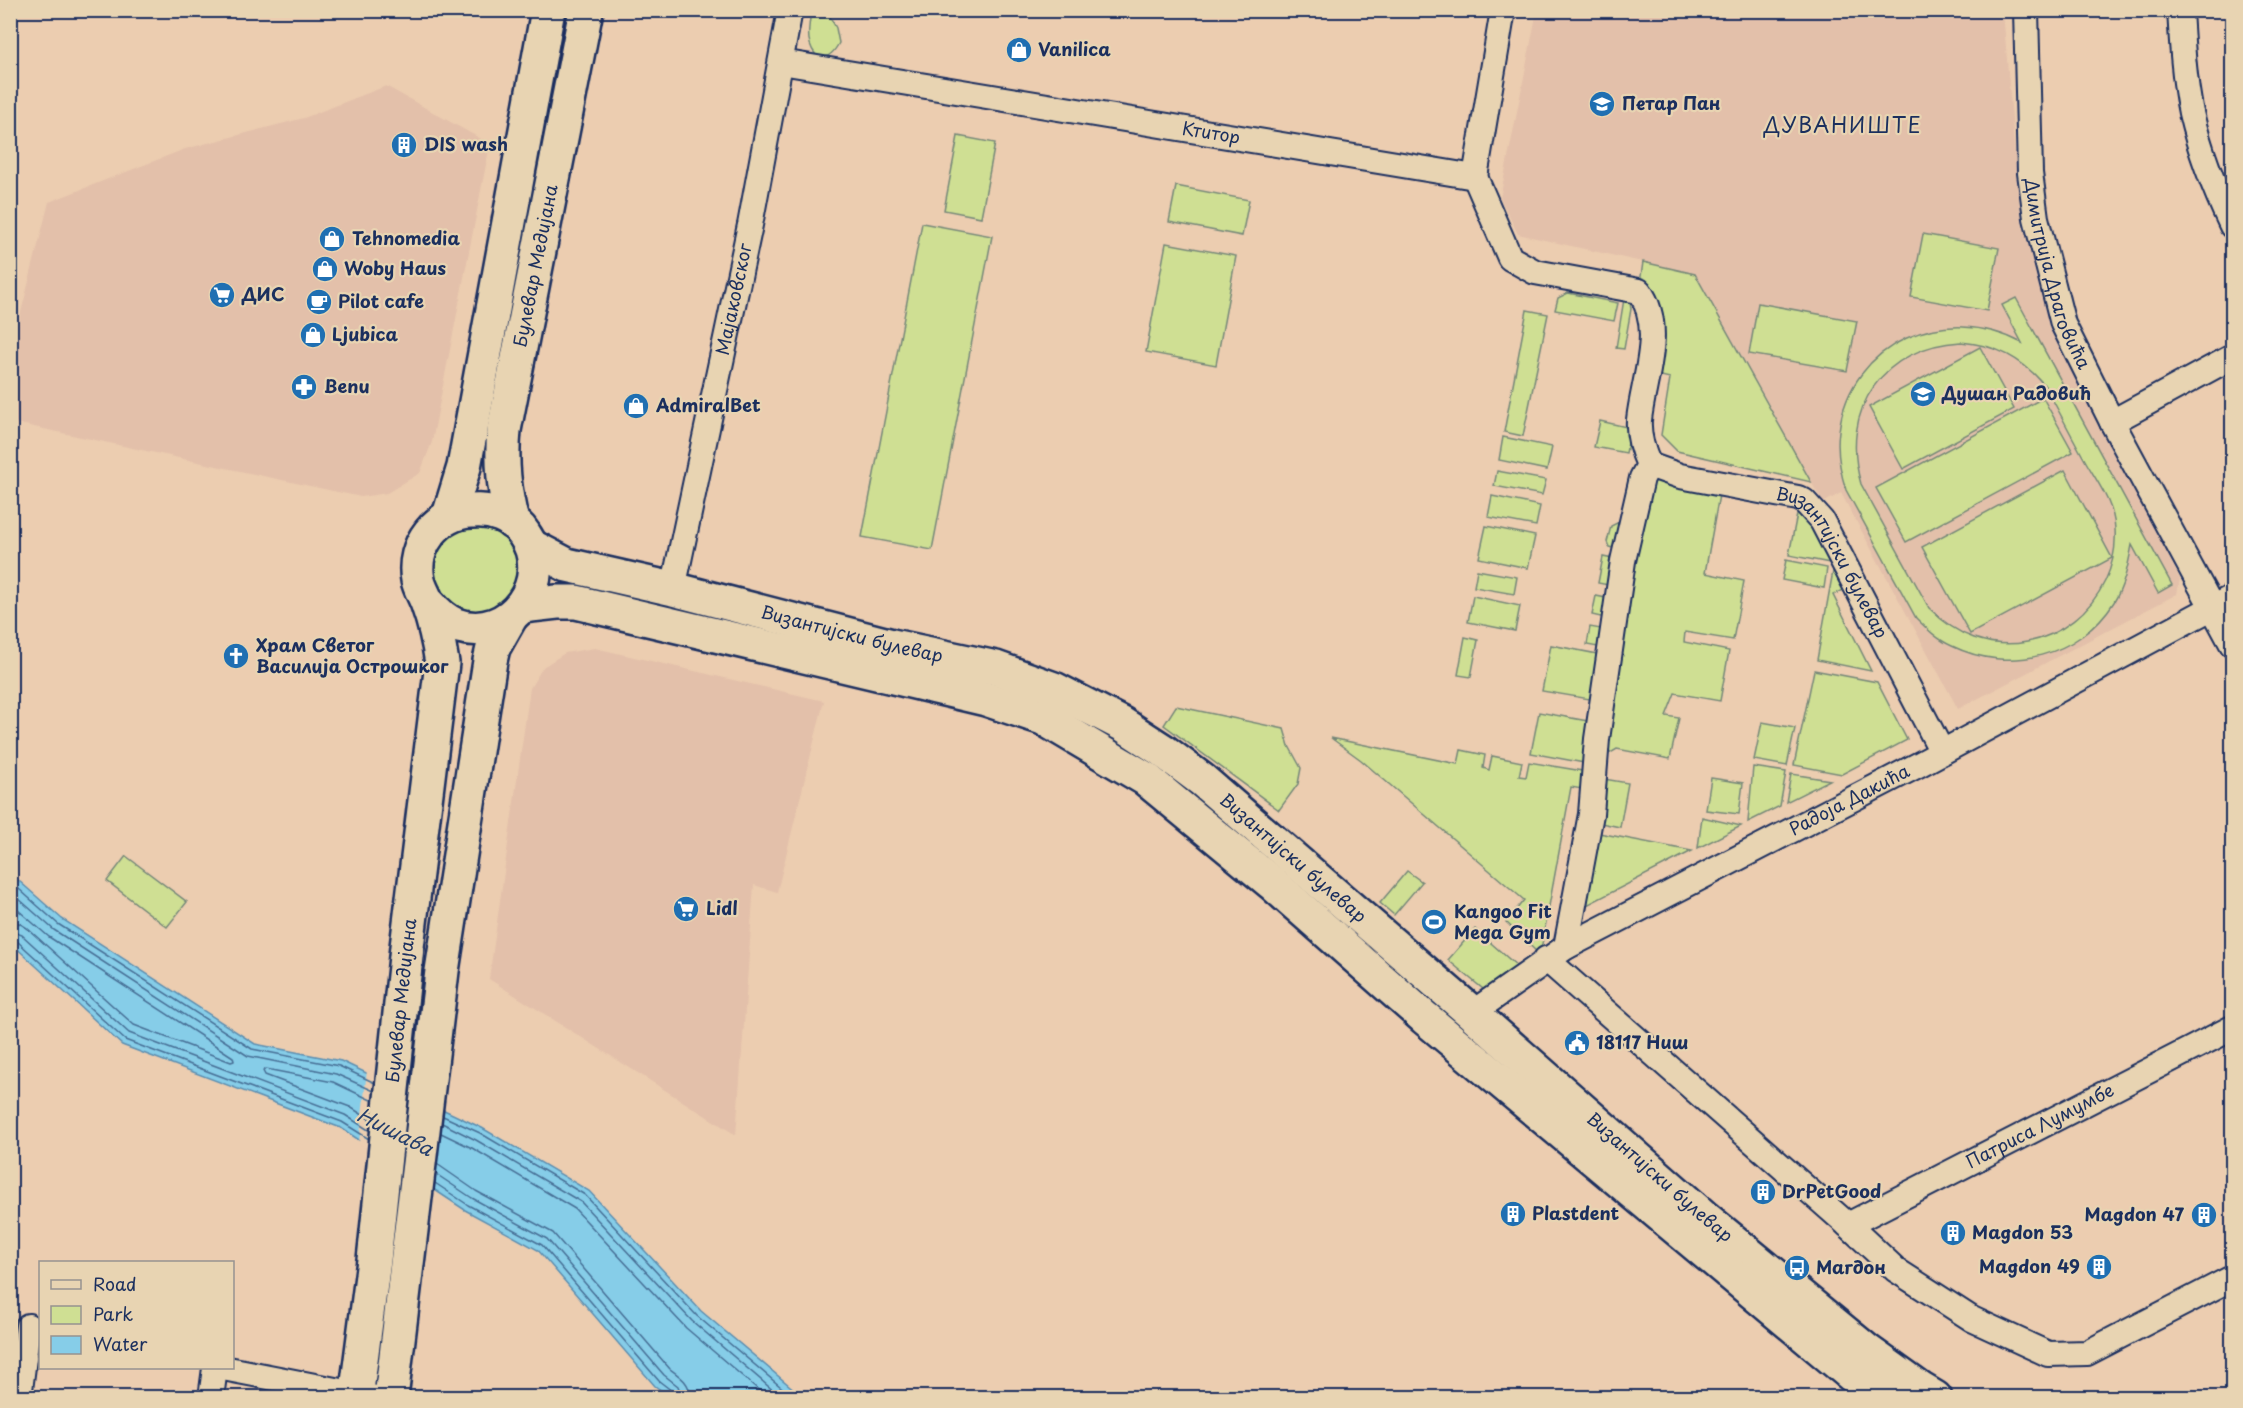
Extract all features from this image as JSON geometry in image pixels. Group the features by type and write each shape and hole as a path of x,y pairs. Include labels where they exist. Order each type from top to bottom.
{"street":[{"name":"Булевар Медијана","path":"362,1396 407,947 442,663 428,603 421,592 418,579 419,553 432,530 449,516 464,467 548,10"},
{"name":"Булевар Медијана","path":"391,1398 442,971 490,661 493,648 531,593 535,577 535,561 522,534 503,478 504,430 586,10"},
{"name":"Мајаковског","path":"673,589 750,225 790,10"},
{"path":"1503,10 1475,177 1510,258 1535,272 1639,291 1645,300 1652,338 1640,426 1642,451 1649,465 1642,478 1621,570 1597,739 1590,814 1556,953 1896,1270 1972,1319 2048,1354 2087,1353 2232,1278"},
{"name":"Димитрија Драговића","path":"2026,10 2030,173 2036,218 2063,324 2112,422 2223,602 2232,644"},
{"path":"2180,10 2185,76 2191,113 2206,164 2232,226"},
{"name":"Ктитор","path":"781,62 1475,177"},
{"path":"2112,422 2232,357"},
{"name":"Византијски булевар","path":"1649,465 1680,476 1804,501 1822,521 1942,752"},
{"path":"449,516 465,511 482,510 498,514 522,534"},
{"name":"Византијски булевар","path":"522,534 567,565 673,589 892,645 996,668 1054,689 1094,709 1162,750 1202,780 1705,1218 1868,1351 1935,1398"},
{"name":"Византијски булевар","path":"516,612 558,602 576,602 986,699 1043,718 1100,750 1146,779 1195,818 1425,1018 1852,1376 1885,1398"},
{"name":"Радоја Дакића","path":"1472,1013 1556,953 1942,752 2223,602"},
{"path":"428,603 441,616 457,625 475,628 494,626 516,612"},
{"name":"Патриса Лумумбе","path":"1848,1225 2232,1028"},
{"path":"19,1398 26,1326"},
{"path":"211,1398 214,1369"},
{"path":"228,1369 362,1396"}],"shaded area":[{"name":"Душан Радовић","path":"1537,11 2003,11 2023,225 2051,330 2180,579 2177,594 1958,709 1841,493 1823,503 1695,274 1518,234 1500,198"},
{"path":"386,86 490,144 432,442 420,473 387,493 361,497 11,422 11,352 49,202 185,149 304,118"},
{"path":"595,648 824,701 777,892 754,885 736,1135 489,979 530,688 543,667 565,653"}],"green space":[{"path":"811,11 827,11 836,28 839,43 826,57 819,58 809,41"},
{"path":"958,136 995,143 981,217 944,210"},
{"path":"1176,186 1249,200 1242,236 1169,222"},
{"path":"922,223 992,236 932,550 862,537"},
{"path":"1923,234 1999,248 1987,311 1911,297"},
{"path":"1166,243 1236,256 1216,365 1146,352"},
{"path":"1643,262 1695,274 1811,482 1677,451 1661,435 1670,378 1648,373 1639,291"},
{"path":"1568,293 1618,303 1614,321 1555,310 1558,298"},
{"path":"2016,298 2172,585 2158,593 2132,545 2121,588 2114,602 2099,621 2082,636 2062,647 2041,655 2019,659 1996,659 1952,646 1937,637 1916,618 1846,490 1838,454 1839,431 1847,400 1862,374 1882,353 1906,338 1934,329 1963,327 1993,331 2022,343 2002,305","holes":["1961,342 2008,355 2027,368 2045,386 2105,494 2114,520 2113,556 2105,581 2092,603 2073,621 2052,634 2027,642 2001,644 1974,638 1950,626 1929,608 1861,484 1856,457 1857,431 1863,407 1874,386 1890,369 1910,355 1934,346"]},
{"path":"1624,299 1630,303 1631,309 1624,349 1616,348"},
{"path":"1758,303 1857,321 1847,371 1749,354"},
{"path":"1527,310 1548,314 1523,436 1504,432"},
{"path":"1980,347 2014,409 1903,469 1869,407"},
{"path":"2043,398 2073,452 1906,542 1876,488"},
{"path":"1600,421 1631,428 1626,453 1594,447"},
{"path":"1503,437 1552,447 1547,470 1499,460"},
{"path":"2065,470 2112,558 1970,634 1922,547"},
{"path":"1497,471 1546,480 1542,495 1494,486"},
{"path":"1642,478 1721,484 1705,573 1744,581 1733,640 1685,632 1684,642 1729,651 1720,701 1675,693 1666,716 1679,718 1670,759 1617,749 1595,762 1595,765 1531,753 1539,712 1599,723 1602,701 1542,691 1551,645 1608,656 1609,649 1587,645 1590,627 1612,631 1614,620 1592,615 1596,596 1616,600 1619,587 1598,583 1603,557 1622,561 1618,549 1609,547 1607,542 1611,526 1619,522 1623,523"},
{"path":"1492,496 1540,506 1536,526 1488,517"},
{"path":"1800,499 1834,543 1830,563 1789,555"},
{"path":"476,526 500,533 512,545 519,569 512,593 500,605 476,612 452,605 440,593 433,569 440,545 452,533"},
{"path":"1486,526 1535,536 1528,568 1479,558"},
{"path":"1837,549 1856,584 1833,595 1871,671 1817,660"},
{"path":"1786,560 1827,568 1824,588 1782,580"},
{"path":"1477,570 1517,577 1514,594 1474,587"},
{"path":"1473,596 1520,606 1515,631 1468,622"},
{"path":"1465,637 1478,640 1471,677 1458,675"},
{"path":"1814,670 1877,682 1907,740 1842,774 1794,765"},
{"path":"1176,706 1284,729 1289,746 1301,768 1298,784 1279,810 1164,725"},
{"path":"1762,722 1795,728 1787,766 1754,760"},
{"path":"1331,738 1458,764 1461,750 1485,755 1483,768 1489,770 1492,756 1522,762 1519,776 1526,777 1529,762 1594,773 1594,791 1571,787 1540,955 1506,922 1524,900 1361,760"},
{"path":"1753,767 1786,772 1780,806 1748,822"},
{"path":"1791,774 1830,780 1786,802"},
{"path":"1711,778 1743,783 1739,814 1706,810"},
{"path":"1604,779 1628,783 1620,827 1596,822"},
{"path":"1702,817 1741,826 1698,848"},
{"path":"1599,833 1692,851 1587,905"},
{"path":"126,856 187,902 167,927 107,881"},
{"path":"1407,871 1422,882 1394,915 1380,903"},
{"path":"1475,929 1526,974 1494,998 1448,960"}],"water":[{"name":"Нишава","path":"10,873 62,919 255,1044 341,1061 482,1128 589,1191 701,1311 803,1397 671,1397 655,1386 538,1250 465,1210 341,1128 122,1045 11,943"}],"pier":[{"path":"367,1070 440,1104 430,1190 359,1143"}],"place":[{"name":"Vanilica","path":"1019,50"},
{"name":"Петар Пан","path":"1602,104"},
{"name":"DIS wash","path":"404,145"},
{"name":"Tehnomedia","path":"332,239"},
{"name":"Woby Haus","path":"325,269"},
{"name":"ДИС","path":"222,295"},
{"name":"Pilot cafe","path":"319,302"},
{"name":"Ljubica","path":"313,335"},
{"name":"Benu","path":"304,387"},
{"name":"Душан Радовић","path":"1923,394"},
{"name":"AdmiralBet","path":"636,406"},
{"name":"Храм Светог Василија Острошког","path":"236,656"},
{"name":"Lidl","path":"686,909"},
{"name":"Kangoo Fit Mega Gym","path":"1434,922"},
{"name":"18117 Ниш","path":"1577,1043"},
{"name":"DrPetGood","path":"1763,1192"},
{"name":"Plastdent","path":"1513,1214"},
{"name":"Magdon 47","path":"2204,1215"},
{"name":"Magdon 53","path":"1953,1233"},
{"name":"Magdon 49","path":"2099,1267"},
{"name":"Магдон","path":"1797,1268"}],"district":[{"name":"ДУВАНИШТЕ","path":"1843,126"}]}
